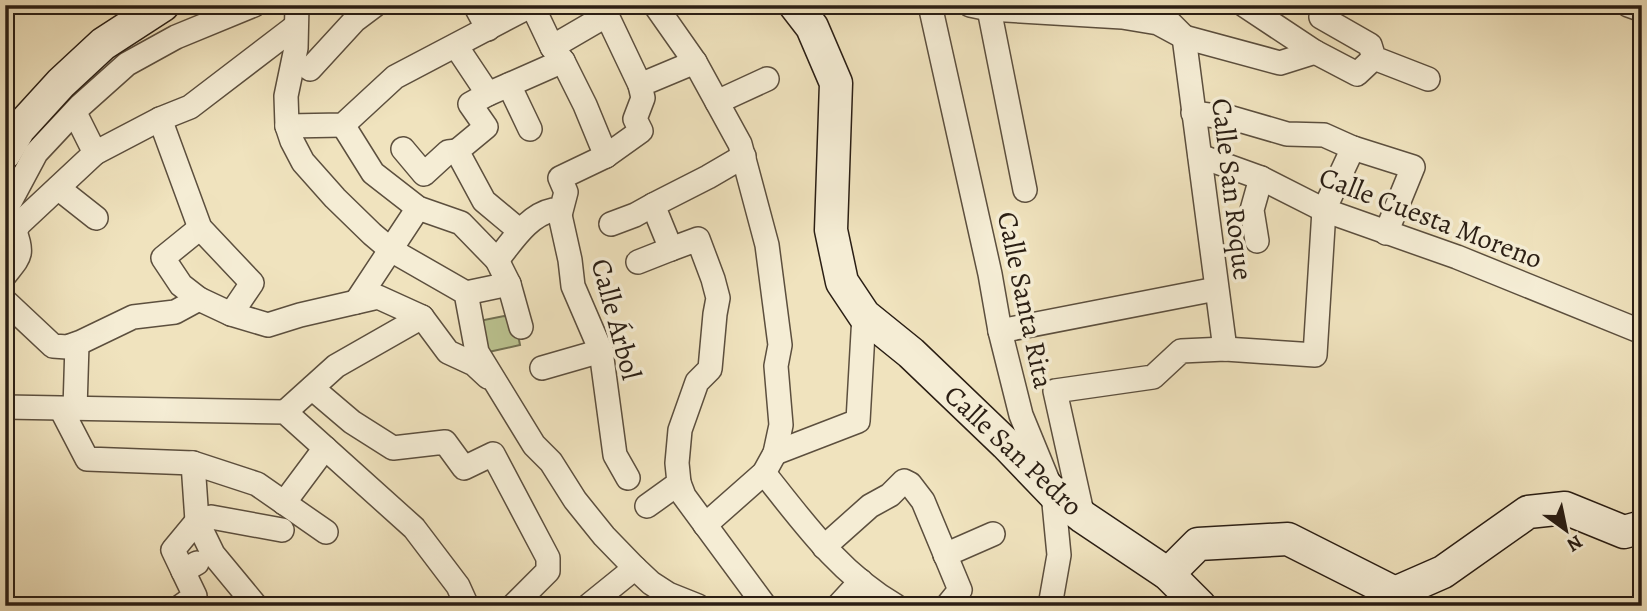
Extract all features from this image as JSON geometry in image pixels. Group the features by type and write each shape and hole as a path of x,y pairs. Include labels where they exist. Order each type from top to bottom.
{"street":[{"path":"5,153 19,129 61,83 103,44 163,5"},
{"path":"5,211 36,153 127,64 176,37 254,5"},
{"path":"310,69 355,20 375,5"},
{"path":"475,5 488,29"},
{"path":"287,126 342,125 395,77 532,5 558,54 585,105 606,156 641,131 635,118 643,98 640,85 605,10 558,54 509,85 470,104 486,127 457,151 448,152 424,174 403,149"},
{"path":"655,5 695,62 740,144 767,245 780,345 776,366 781,425 775,453 764,473 705,525"},
{"name":"Calle San Pedro","path":"795,5 812,27 836,83 831,230 842,282 863,315 911,353 1053,493 1083,517 1168,575 1200,606"},
{"name":"Calle Santa Rita","path":"930,5 990,274 1000,331 1021,415 1053,493 1059,555 1050,606"},
{"path":"1167,5 1167,20 1184,37"},
{"path":"1244,5 1311,49 1357,74 1374,58"},
{"path":"1628,5 1642,10"},
{"path":"1025,190 982,7 1121,11 1158,23 1184,37 1280,63 1311,49 1324,11 1370,45 1374,58"},
{"path":"33,326 26,309 5,282 5,277 19,258 21,247 15,232 19,224 95,153 190,107 297,16"},
{"path":"297,16 296,48 286,96 287,126 303,162 335,198 391,250 466,293 509,284"},
{"name":"Calle San Roque","path":"1184,37 1224,349"},
{"path":"456,46 488,94"},
{"path":"1374,58 1428,79"},
{"path":"640,85 695,62"},
{"path":"717,102 767,79"},
{"path":"509,85 530,129"},
{"path":"75,113 95,153"},
{"path":"1193,113 1232,118 1287,134 1325,135 1353,148 1413,167 1386,233"},
{"path":"160,120 200,228 252,283 231,314"},
{"path":"342,125 373,173 418,208 461,223 497,261 509,284 521,327"},
{"path":"1083,517 1055,391 1153,376 1181,351 1224,349 1315,355 1324,210 1353,148"},
{"path":"457,151 484,201 520,231"},
{"name":"Calle Árbol","path":"606,156 561,178 566,192 559,215 573,286 601,351 615,455 628,478"},
{"path":"611,224 635,215 744,156"},
{"name":"Calle Cuesta Moreno","path":"1200,156 1261,178 1324,210 1457,257 1642,332"},
{"path":"1257,241 1252,210 1261,178"},
{"path":"58,188 96,218"},
{"path":"653,205 671,249"},
{"path":"356,302 418,208"},
{"path":"497,261 520,231 542,212 553,210 559,215"},
{"path":"200,228 163,258 181,285 199,299 231,314 268,325 378,297 422,317 448,352 474,364 498,387"},
{"path":"638,262 698,239 713,279 718,298 710,369 697,382 680,430 677,463 680,483 684,496 765,606"},
{"path":"1000,331 1216,289"},
{"path":"466,293 477,352 534,445 551,462 575,500 604,536 635,568 651,583 691,605"},
{"path":"5,300 53,345 67,347 133,317 175,312 199,299"},
{"path":"775,453 858,421 863,315"},
{"path":"285,412 336,366 422,317"},
{"path":"77,344 68,409 87,459 193,463 257,484 326,532"},
{"path":"542,368 601,351"},
{"path":"312,388 352,422 393,448 445,442 464,468 493,454 548,558 548,570 513,606"},
{"path":"5,407 285,412 414,528 458,586 467,606"},
{"path":"284,503 325,448"},
{"path":"193,463 197,521 213,554 256,606"},
{"path":"764,473 824,547 848,572 885,603"},
{"path":"824,547 870,506 890,495 904,481 910,484 923,501 960,590 947,606"},
{"path":"647,506 680,483"},
{"path":"1168,575 1198,544 1288,538 1395,593 1443,572 1528,512 1565,508 1624,532 1642,527"},
{"path":"181,606 195,596 173,550 197,521 211,517 282,530"},
{"path":"945,555 993,534"},
{"path":"183,571 213,554"},
{"path":"588,606 635,568"},
{"path":"838,606 861,581"}],"green space":[{"path":"504,316 515,318 520,345 484,353 479,321"}]}
